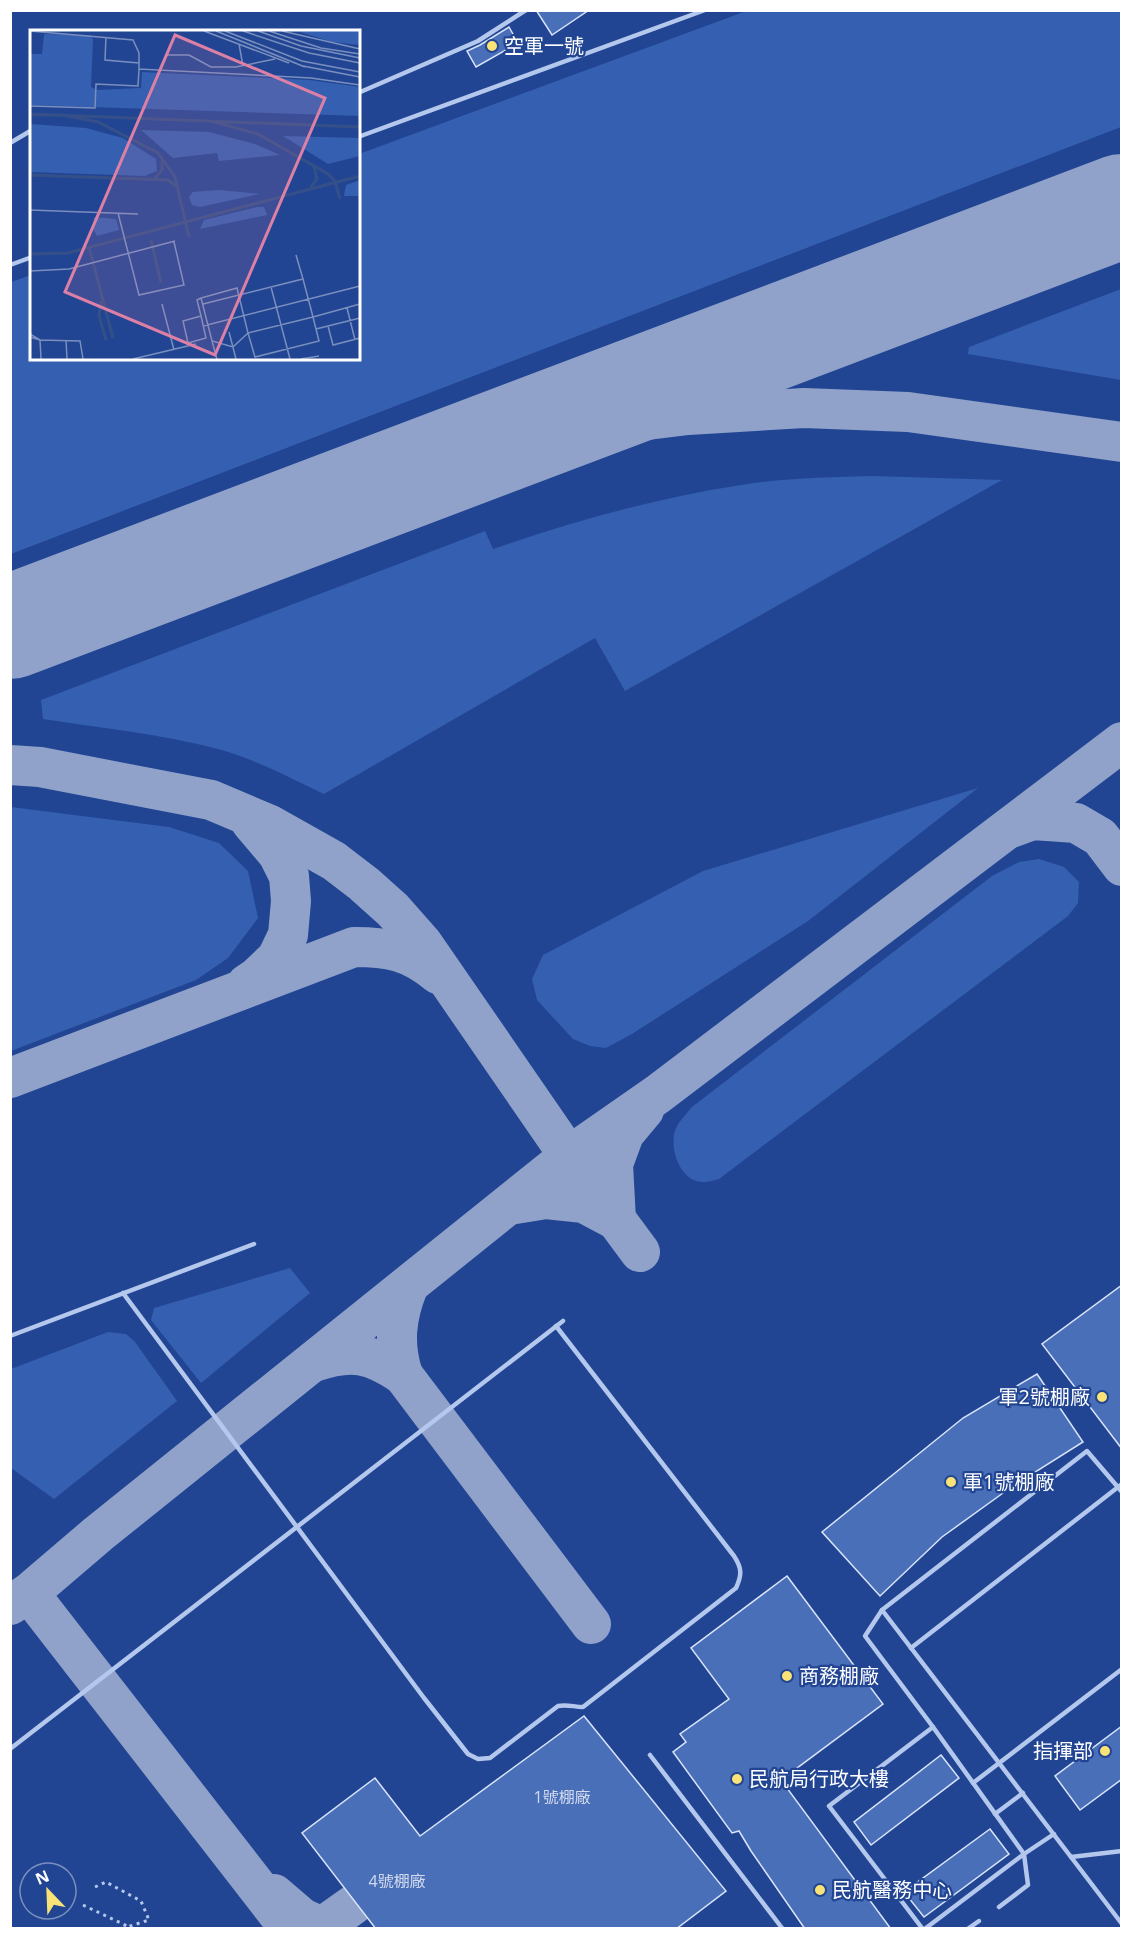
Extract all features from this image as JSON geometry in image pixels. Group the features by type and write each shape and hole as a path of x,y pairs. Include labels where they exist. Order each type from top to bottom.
{"lane":[{"path":"360,136 705,10"},
{"path":"360,92 478,41 522,11"},
{"path":"10,143 30,131"},
{"path":"10,265 30,258"},
{"path":"10,1336 254,1244"},
{"path":"123,1293 424,1698 468,1754 478,1760 490,1758 558,1706 567,1704 583,1707 736,1588 741,1577 741,1565 556,1326"},
{"path":"10,1749 563,1321"},
{"path":"999,1907 1028,1885 1024,1854 865,1636 882,1610 1087,1451 1119,1485 1122,1492"},
{"path":"911,1648 1119,1485"},
{"path":"882,1610 1122,1924"},
{"path":"973,1783 1122,1669"},
{"path":"933,1727 829,1806 924,1929 1054,1834"},
{"path":"650,1755 782,1929"},
{"path":"995,1814 1023,1793"},
{"path":"1071,1857 1122,1851"},
{"path":"969,1929 979,1921"}],"path":[{"path":"83,1905 126,1928 149,1920 141,1900 106,1882 95,1887"}],"shaded area":[{"path":"749,10 1121,11 1121,127 11,554 11,282 30,275 30,360 360,360 360,154"},
{"path":"1121,289 1121,380 968,354 969,347"},
{"path":"874,476 1002,480 625,691 595,638 324,794 259,763 218,749 153,735 43,719 41,700 485,531 493,549 616,511 709,490 791,479"},
{"path":"978,788 808,921 632,1034 606,1048 590,1046 573,1039 537,1000 532,979 543,955 703,871"},
{"path":"11,807 169,827 219,843 248,871 258,918 228,958 196,980 11,1051"},
{"path":"1039,859 1064,867 1079,882 1078,903 1068,916 719,1179 706,1182 695,1181 688,1176 677,1161 673,1142 677,1126 692,1107 992,876 1019,862"},
{"path":"290,1268 310,1293 201,1383 151,1320 154,1308"},
{"path":"108,1332 126,1334 135,1342 177,1401 54,1499 11,1468 11,1369"}],"building":[{"path":"536,10 589,10 552,35"},
{"name":"空軍一號","path":"509,27 518,43 476,67 467,51"},
{"name":"軍2號棚廠","path":"1122,1285 1122,1449 1042,1344"},
{"name":"軍1號棚廠","path":"1037,1374 1083,1442 1010,1488 942,1537 880,1596 822,1532 963,1418"},
{"path":"787,1576 883,1704 781,1780 891,1929 805,1929 739,1831 732,1833 673,1752 686,1742 680,1734 729,1699 691,1648"},
{"path":"584,1716 726,1891 676,1929 376,1929 302,1833 375,1778 420,1836"},
{"name":"指揮部","path":"1122,1726 1122,1779 1080,1810 1055,1776"},
{"path":"941,1755 959,1778 871,1845 854,1822"},
{"path":"990,1829 1009,1854 924,1917 904,1892"}],"taxiway":[{"path":"468,454 591,427 688,415 804,408 908,412 1122,442"},
{"path":"10,1605 29,1593 98,1534 569,1156 658,1094 1122,742"},
{"path":"10,765 40,767 211,800 270,825 334,861 364,884 393,910 423,944 569,1156 640,1252"},
{"path":"1011,828 1033,820 1076,823 1100,837 1122,866"},
{"path":"247,984 277,958 288,935 291,901 289,876 278,854 251,822"},
{"path":"10,1078 354,947 389,949 399,952 418,960 438,974"},
{"path":"616,1220 613,1164 624,1134 644,1110"},
{"path":"509,1205 546,1199 584,1203 616,1220"},
{"path":"314,1362 339,1355 360,1355 381,1362 403,1375 398,1352 397,1331 408,1287"},
{"path":"403,1375 591,1624"},
{"path":"29,1593 289,1928"},
{"path":"274,1894 302,1918 322,1927 353,1905"}],"runway":[{"path":"10,627 1122,206"}],"place":[{"name":"空軍一號","path":"492,46"},
{"name":"軍2號棚廠","path":"1102,1397"},
{"name":"軍1號棚廠","path":"951,1482"},
{"name":"商務棚廠","path":"787,1676"},
{"name":"指揮部","path":"1105,1751"},
{"name":"民航局行政大樓","path":"737,1779"},
{"name":"民航醫務中心","path":"820,1890"}]}
